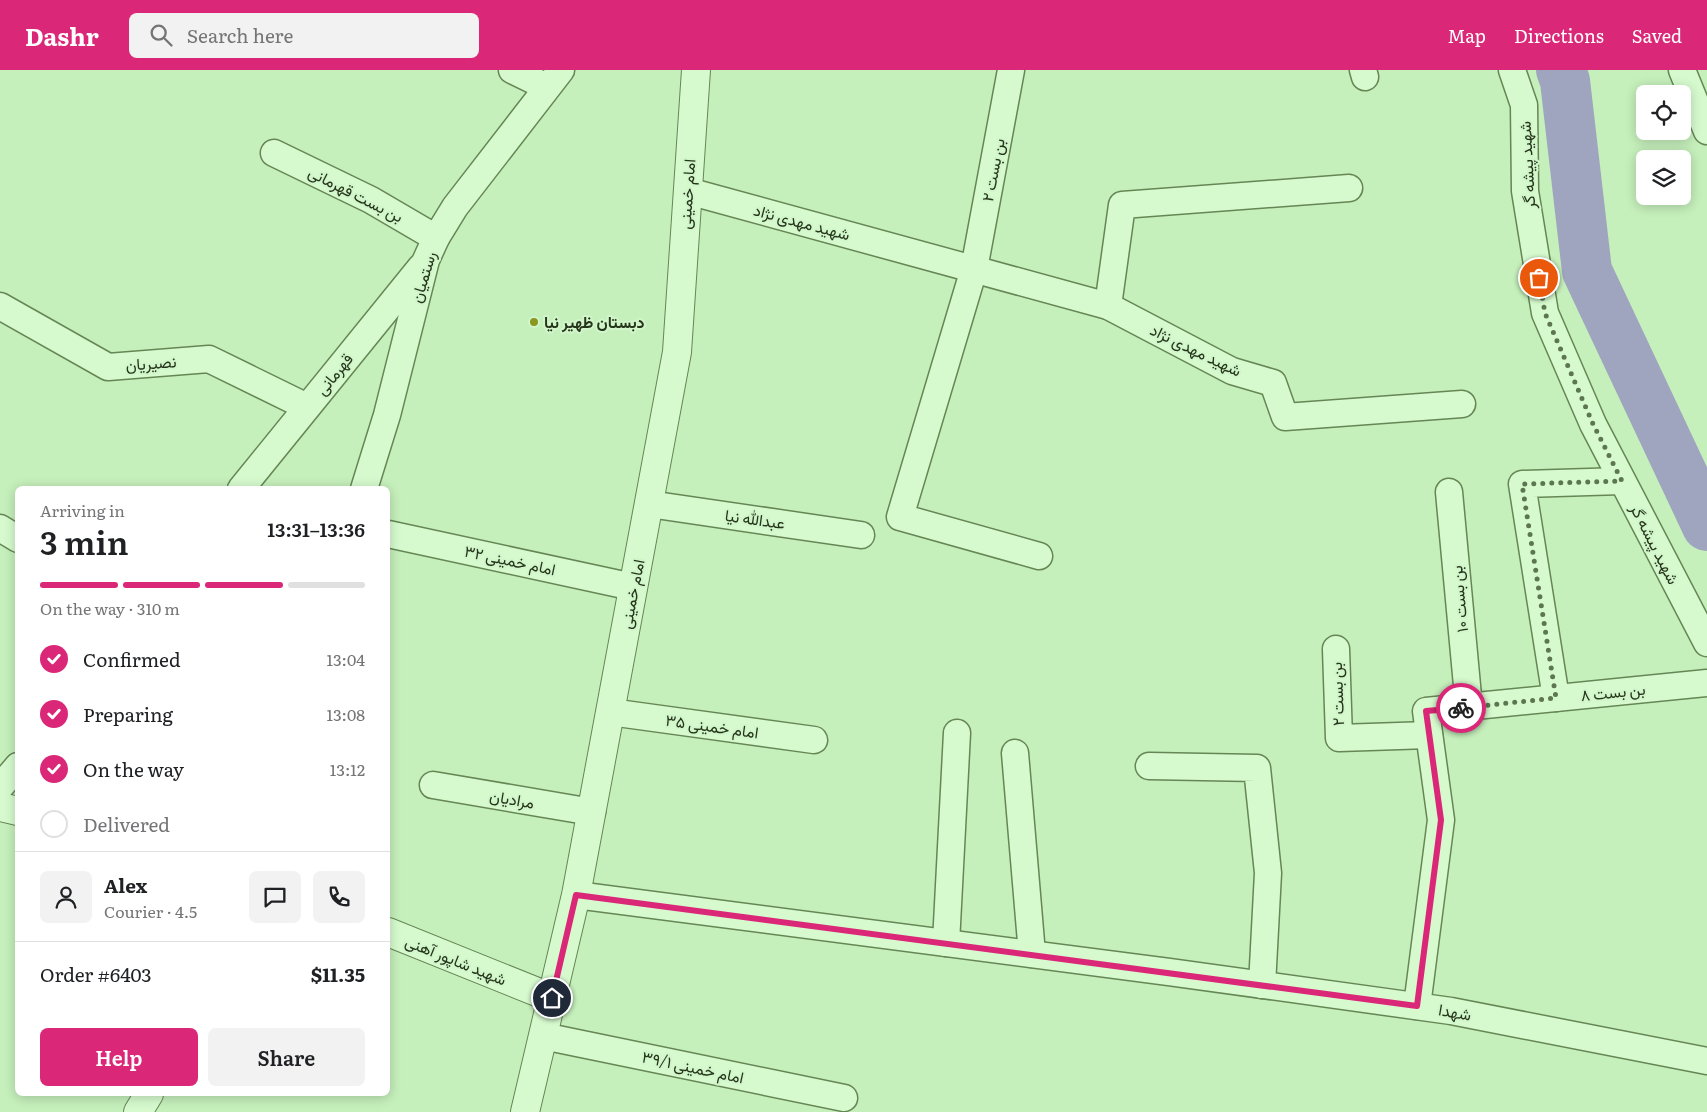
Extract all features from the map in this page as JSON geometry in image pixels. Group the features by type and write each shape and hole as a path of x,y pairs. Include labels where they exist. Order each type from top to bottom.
{"street":[{"path":"512,70 554,78"},
{"name":"امام خمینی","path":"524,1112 576,895 677,352 696,70"},
{"name":"بن بست ۲","path":"974,269 1012,70"},
{"name":"شهید پیشه گر","path":"1512,70 1524,105 1525,191 1545,313 1593,424 1707,643"},
{"path":"1682,70 1707,131"},
{"name":"رستمیان","path":"365,486 387,415 431,249 455,207 554,78"},
{"name":"بن بست قهرمانی","path":"274,153 371,200 431,249"},
{"path":"1108,306 1122,204 1349,188"},
{"name":"شهید مهدی نژاد","path":"688,191 1108,306 1232,371 1274,383 1285,417 1462,404"},
{"name":"قهرمانی","path":"243,486 431,249"},
{"path":"974,269 900,517 1039,556"},
{"name":"نصیریان","path":"0,306 108,367 209,359 307,407"},
{"path":"1556,698 1522,484 1622,481"},
{"name":"بن بست ۱۰","path":"1449,492 1469,707"},
{"name":"عبدالله نیا","path":"649,504 861,535"},
{"path":"0,528 15,537"},
{"name":"امام خمینی ۳۲","path":"390,534 634,587"},
{"name":"بن بست ۲","path":"1336,650 1339,738 1429,735"},
{"name":"بن بست ۸","path":"1417,1006 1441,820 1426,711 1707,683"},
{"name":"امام خمینی ۳۵","path":"610,712 814,740"},
{"path":"946,943 957,733"},
{"path":"1016,753 1032,954"},
{"path":"1149,766 1257,768 1268,873 1262,985"},
{"path":"0,788 15,770"},
{"name":"مرادیان","path":"433,785 592,812"},
{"path":"0,807 15,810"},
{"name":"شهدا","path":"576,895 1417,1006 1707,1061"},
{"name":"شهید شاپور آهنی","path":"390,933 552,998"},
{"name":"امام خمینی ۳۹/۱","path":"543,1036 844,1098"},
{"path":"138,1112 148,1096"}],"waterway":[{"path":"1561,70 1565,81 1587,271 1707,526"}],"way so far":[{"path":"1461,708 1556,698 1522,484 1622,481 1593,424 1545,313 1539,278"}],"place":[{"name":"دبستان ظهیر نیا","path":"534,322"}],"route":[{"path":"552,998 576,895 1417,1006 1441,820 1426,711 1461,708"}]}
